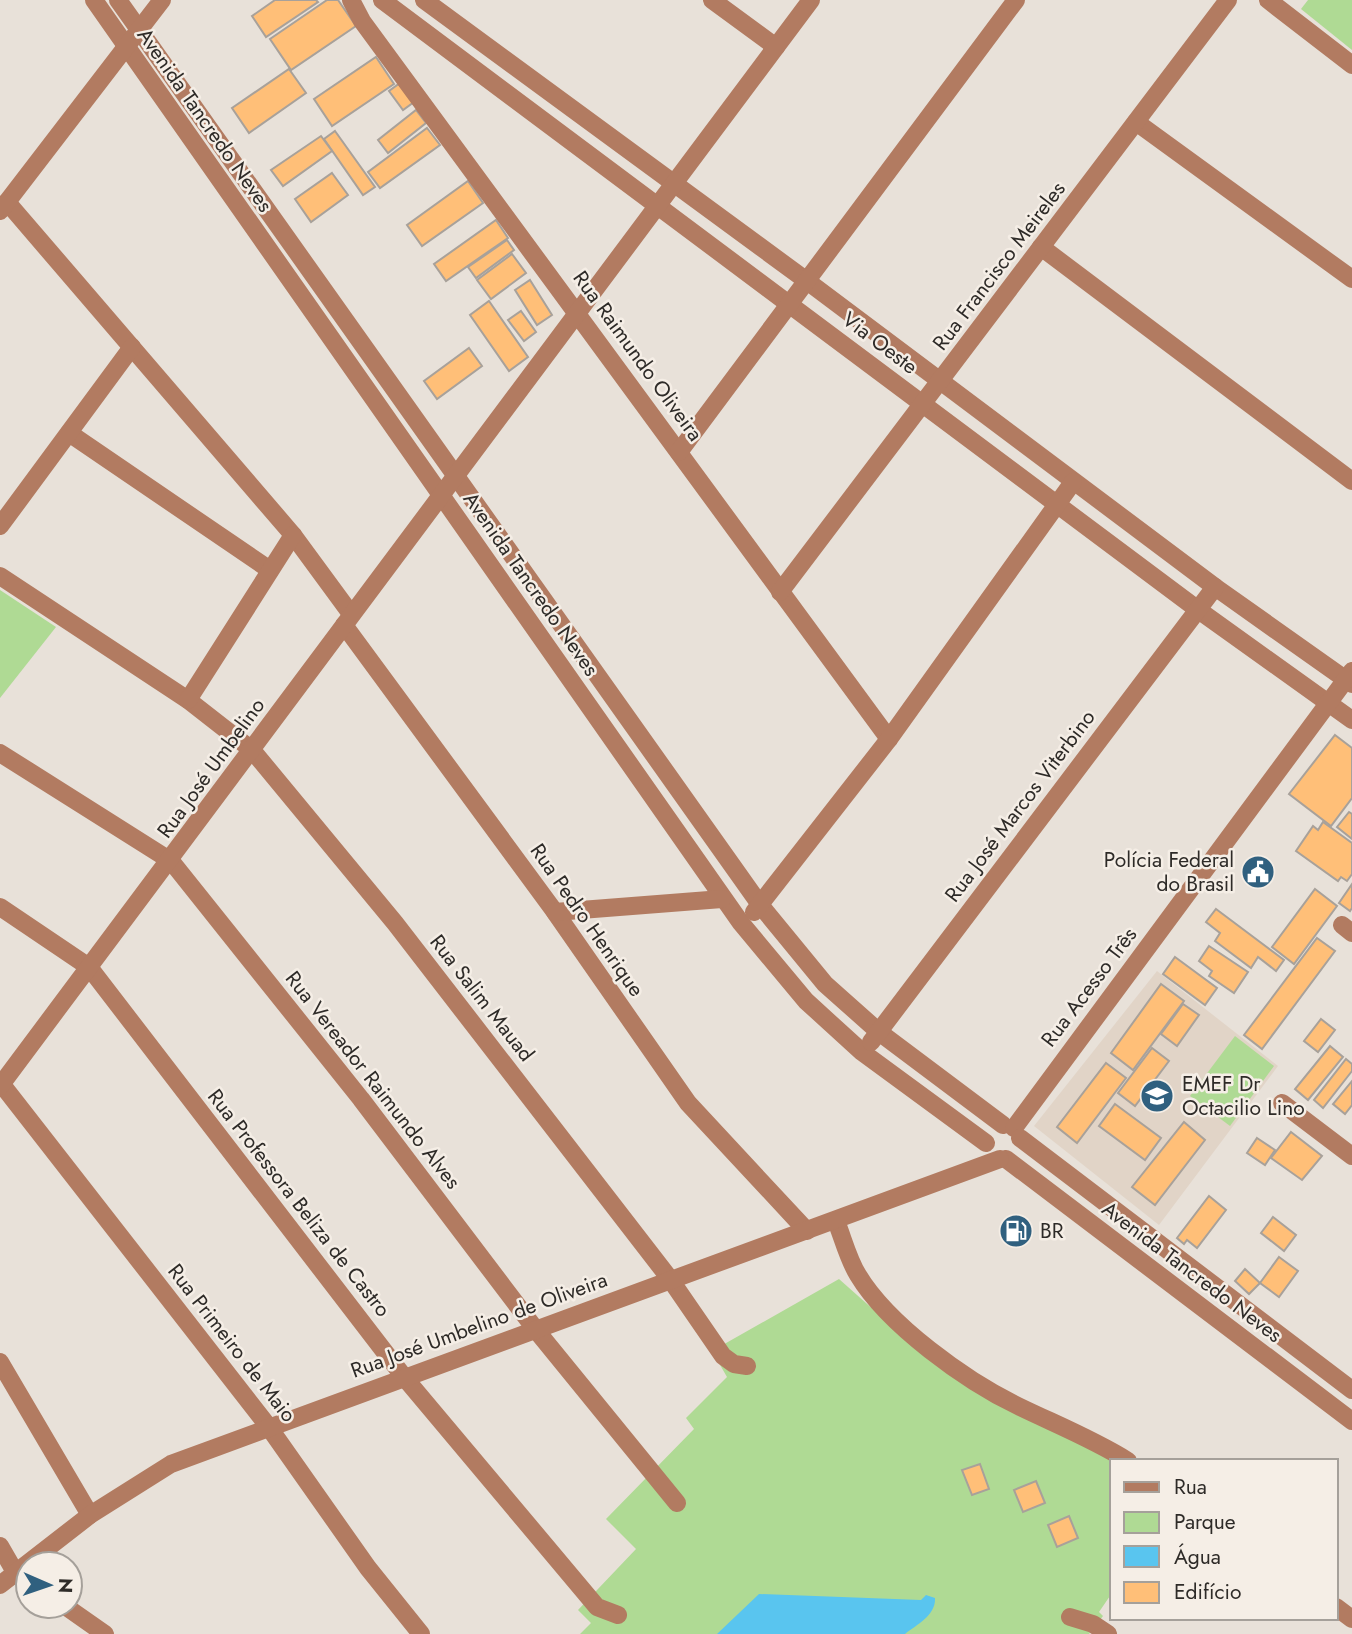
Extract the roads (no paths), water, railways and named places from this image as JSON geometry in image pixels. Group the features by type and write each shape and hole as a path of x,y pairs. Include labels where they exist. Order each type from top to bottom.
{"street":[{"name":"Avenida Tancredo Neves","path":"94,0 722,899 806,1001 862,1052 1352,1421"},
{"name":"Avenida Tancredo Neves","path":"118,0 761,906 825,984 879,1032 1012,1130 1352,1390"},
{"path":"3,207 162,0"},
{"name":"Rua Raimundo Oliveira","path":"351,0 362,21 578,311 889,739"},
{"name":"Via Oeste","path":"382,0 659,204 1197,609 1352,720"},
{"name":"Via Oeste","path":"424,0 675,183 1215,587 1350,678"},
{"path":"712,0 776,47"},
{"path":"659,204 811,0"},
{"path":"679,452 1016,0"},
{"name":"Rua Francisco Meireles","path":"780,592 1228,0"},
{"path":"1268,0 1352,65"},
{"path":"1287,15 1298,0"},
{"path":"1136,122 1352,279"},
{"name":"Rua José Umbelino","path":"1,1084 171,861 347,619 659,204"},
{"name":"Rua Pedro Henrique","path":"3,207 132,347 293,535 347,619 688,1103 807,1231"},
{"path":"1041,247 1352,481"},
{"path":"0,526 132,347"},
{"path":"69,433 270,569"},
{"path":"741,923 761,906 889,739 1073,482"},
{"path":"188,700 293,535"},
{"name":"Rua Salim Mauad","path":"0,576 188,700 252,750 395,923 670,1279 723,1356 734,1364 747,1366"},
{"name":"Rua José Marcos Viterbino","path":"862,1052 1215,587"},
{"name":"Rua Acesso Três","path":"1012,1130 1328,702 1350,678"},
{"name":"Rua Vereador Raimundo Alves","path":"0,753 171,861 361,1100 536,1330"},
{"path":"555,912 722,899"},
{"name":"Rua Professora Beliza de Castro","path":"0,907 89,967 404,1377 597,1607 618,1615"},
{"name":"Rua Primeiro de Maio","path":"1,1084 268,1426 368,1568 421,1634"},
{"path":"1282,1102 1352,1156"},
{"path":"1012,1130 1016,1154 995,1152 989,1132 1012,1130"},
{"name":"Rua José Umbelino de Oliveira","path":"51,1550 90,1515 171,1464 268,1426 807,1231 967,1170 995,1152"},
{"path":"1095,1227 1110,1207"},
{"path":"836,1220 857,1274 880,1304 916,1337 983,1386 1124,1459"},
{"path":"536,1330 677,1503"},
{"path":"0,1362 90,1515"},
{"path":"0,1546 14,1565"},
{"path":"1070,1617 1093,1624 1108,1634"},
{"path":"84,1619 105,1634"}],"water":[{"path":"759,1594 921,1600 926,1595 935,1598 935,1604 920,1623 905,1634 717,1634"}],"place":[{"name":"Polícia Federal do Brasil","path":"1258,872"},
{"name":"EMEF Dr Octacilio Lino","path":"1157,1096"},
{"name":"BR","path":"1016,1231"}]}
